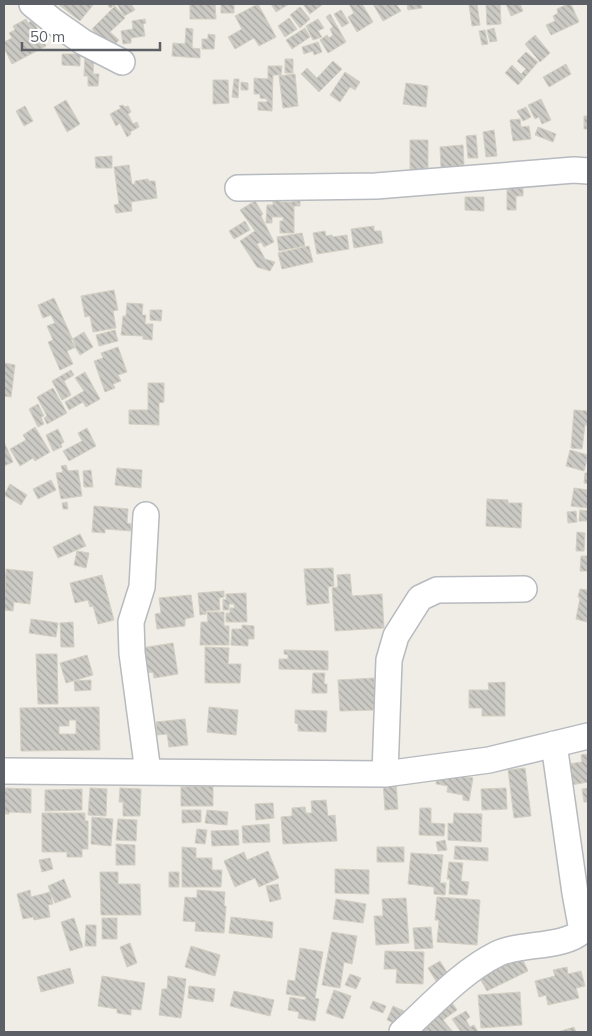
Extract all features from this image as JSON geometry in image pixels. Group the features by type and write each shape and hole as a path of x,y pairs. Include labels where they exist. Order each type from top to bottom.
{"street":[{"path":"32,4 83,42 122,62"},
{"path":"238,188 376,186 574,170 588,171"},
{"path":"146,515 144,574 131,622 131,633 148,772"},
{"path":"385,774 389,660 396,636 420,598 437,590 524,589"},
{"path":"4,771 385,774 489,760 588,736"},
{"path":"402,1032 458,980 499,953 569,938 585,926 574,893 554,744"}],"building":[{"path":"58,4 91,4 93,5 80,21"},
{"path":"107,4 117,4 110,8"},
{"path":"117,4 131,4 135,10 124,16"},
{"path":"190,4 215,4 216,19 190,19"},
{"path":"221,4 234,4 234,13 221,13"},
{"path":"258,4 276,37 259,46 254,38 235,49 228,37 242,29 235,16"},
{"path":"271,4 289,4 276,12"},
{"path":"303,4 323,4 310,14"},
{"path":"349,4 362,4 373,22 357,32 348,17 354,13"},
{"path":"373,4 396,4 401,11 383,21"},
{"path":"407,4 421,4 422,8 408,10"},
{"path":"477,4 480,25 472,26 469,5"},
{"path":"486,4 500,4 501,24 487,25"},
{"path":"506,4 520,4 523,11 511,16"},
{"path":"571,4 579,22 551,35 546,25 555,21 553,16 558,13 557,9"},
{"path":"115,6 125,18 110,32 119,40 111,49 92,29"},
{"path":"300,7 310,19 300,28 290,15"},
{"path":"341,10 349,23 342,27 334,14"},
{"path":"330,14 346,42 328,53 320,40 327,35 329,38 333,35 330,29 333,27 326,17"},
{"path":"289,18 297,29 285,37 278,26"},
{"path":"26,19 28,23 33,20 46,46 12,64 4,48 4,42 12,38 9,33 15,30 13,26"},
{"path":"145,19 146,23 143,24 145,36 131,38 131,43 123,44 121,31 133,29 132,21"},
{"path":"318,19 324,28 318,31 322,37 313,40 306,26"},
{"path":"186,28 193,29 192,48 200,49 200,58 172,56 173,43 185,44"},
{"path":"305,28 310,37 292,49 286,40"},
{"path":"494,28 497,41 490,42 487,30"},
{"path":"485,30 488,44 482,45 479,31"},
{"path":"208,34 215,35 214,49 202,49 202,39 208,39"},
{"path":"535,35 550,53 540,62 525,44"},
{"path":"318,42 322,52 314,55 313,51 304,54 302,47"},
{"path":"526,52 538,62 518,85 505,73 512,65 521,74 526,69 517,61"},
{"path":"62,54 80,54 80,66 62,65"},
{"path":"85,55 94,56 93,74 99,74 98,86 88,86 88,76 84,76"},
{"path":"285,59 293,59 293,73 285,73"},
{"path":"333,61 342,69 319,92 301,74 307,68 317,78"},
{"path":"566,64 571,74 549,87 543,77"},
{"path":"268,66 282,66 281,75 273,75 272,111 258,110 258,102 267,102 267,99 260,98 260,94 254,94 254,78 268,79"},
{"path":"345,72 360,82 355,90 350,87 340,102 330,95"},
{"path":"295,74 298,106 283,108 279,76"},
{"path":"234,79 239,79 238,98 232,97"},
{"path":"213,80 228,80 229,103 213,104"},
{"path":"241,82 248,83 248,90 241,90"},
{"path":"406,83 428,86 426,107 403,104"},
{"path":"541,99 551,120 542,124 539,117 535,119 528,105"},
{"path":"66,100 80,124 67,132 54,107"},
{"path":"123,105 125,107 128,106 131,112 128,114 133,124 137,122 139,127 130,132 131,134 127,137 120,123 116,126 110,114"},
{"path":"25,106 33,121 24,126 16,111"},
{"path":"526,107 531,117 523,121 517,111"},
{"path":"584,116 588,116 588,129 584,129"},
{"path":"520,119 521,127 529,126 531,139 513,141 510,120"},
{"path":"538,127 556,134 553,142 535,135"},
{"path":"494,130 497,156 486,157 483,132"},
{"path":"476,135 478,158 468,158 466,136"},
{"path":"410,140 428,140 428,175 410,175"},
{"path":"463,145 464,166 441,167 440,147"},
{"path":"112,156 112,168 96,168 95,157"},
{"path":"129,165 132,184 135,184 135,181 148,179 149,181 155,181 157,198 131,202 132,211 116,213 114,205 119,204 114,167"},
{"path":"507,188 523,188 523,196 516,196 516,210 507,210"},
{"path":"293,195 300,196 300,206 294,206 294,233 280,233 280,221 283,221 283,217 272,217 272,223 266,223 267,205 273,205 273,200 270,200 280,197 280,202 293,202"},
{"path":"465,197 484,197 484,211 465,210"},
{"path":"255,201 263,214 261,216 274,242 264,247 261,242 257,244 265,259 275,262 270,271 257,267 240,241 255,231 240,210"},
{"path":"245,221 250,230 234,239 229,231"},
{"path":"374,226 374,231 381,231 383,243 354,248 351,229"},
{"path":"325,231 326,236 347,235 349,249 317,254 313,233"},
{"path":"302,233 305,246 279,251 277,237"},
{"path":"309,246 313,262 282,269 278,253"},
{"path":"114,290 118,310 113,311 116,328 93,332 90,316 85,317 81,296"},
{"path":"54,298 76,347 67,351 73,364 60,370 48,342 53,340 47,326 55,323 51,315 43,318 38,305"},
{"path":"127,303 143,304 142,315 146,315 145,324 153,324 152,340 143,339 143,336 121,335 123,316 126,316"},
{"path":"150,310 162,310 161,321 150,320"},
{"path":"115,330 118,341 99,346 96,335"},
{"path":"84,332 93,347 80,355 71,340"},
{"path":"118,347 127,372 118,375 121,381 113,384 115,388 105,392 94,361 103,358 101,353"},
{"path":"4,363 15,365 11,397 4,396"},
{"path":"71,370 74,375 64,381 71,395 62,400 52,381"},
{"path":"85,372 100,399 86,407 83,402 69,410 65,402 84,391 75,378"},
{"path":"148,383 164,383 164,402 159,403 159,425 129,424 129,410 148,410"},
{"path":"53,388 67,413 47,424 44,418 47,416 37,397"},
{"path":"38,404 44,416 41,417 44,424 38,427 29,409"},
{"path":"574,410 588,411 588,425 585,425 582,449 571,448"},
{"path":"35,427 50,452 35,461 33,458 20,466 10,449 26,440 23,435"},
{"path":"87,428 96,446 69,461 63,451 82,441 78,433"},
{"path":"58,429 64,442 61,444 62,447 53,451 46,435"},
{"path":"4,442 13,462 4,466"},
{"path":"570,450 588,455 584,471 566,466"},
{"path":"66,465 68,471 78,470 82,496 61,499 56,473 63,472 61,466"},
{"path":"117,468 142,470 141,488 115,485"},
{"path":"91,470 93,487 84,487 83,471"},
{"path":"585,473 588,473 588,484 584,483"},
{"path":"51,480 56,490 38,499 33,489"},
{"path":"10,484 27,495 21,505 4,495"},
{"path":"574,488 588,490 588,508 571,506"},
{"path":"487,499 508,500 508,503 522,503 521,528 486,526"},
{"path":"67,502 68,509 63,509 62,503"},
{"path":"94,506 128,509 127,523 131,524 131,531 105,529 105,533 92,532"},
{"path":"580,510 588,511 588,521 579,521"},
{"path":"576,511 577,522 568,523 567,512"},
{"path":"577,532 585,533 584,551 576,551"},
{"path":"80,534 86,546 58,558 53,547"},
{"path":"77,551 89,553 86,568 74,565"},
{"path":"581,556 588,556 588,571 580,571"},
{"path":"333,568 334,586 328,587 329,603 307,605 304,569"},
{"path":"6,569 33,572 30,604 14,602 13,611 4,610"},
{"path":"350,574 352,596 382,594 384,628 335,631 332,588 338,587 337,575"},
{"path":"102,575 114,620 98,624 93,606 90,607 88,600 75,603 70,583"},
{"path":"580,589 588,590 587,622 576,619"},
{"path":"224,591 224,597 219,598 220,610 206,611 206,614 200,615 198,593"},
{"path":"246,593 247,622 226,622 226,613 230,613 230,608 235,608 234,604 229,604 229,610 223,610 223,599 226,600 226,594"},
{"path":"191,595 194,617 185,619 185,626 157,629 155,614 161,613 159,598"},
{"path":"207,612 224,612 224,626 229,626 229,645 200,645 201,622 208,622"},
{"path":"31,619 58,623 56,637 29,633"},
{"path":"73,622 74,647 61,647 60,623"},
{"path":"242,625 254,626 254,639 248,639 248,646 231,645 232,629 242,629"},
{"path":"173,643 178,674 154,678 153,672 145,673 141,648"},
{"path":"205,647 229,648 228,664 241,664 240,683 205,683"},
{"path":"284,650 328,651 328,670 279,669 279,659 288,659 288,655 284,654"},
{"path":"36,654 57,654 58,704 38,704"},
{"path":"87,655 93,675 66,683 60,663"},
{"path":"313,673 325,673 324,684 327,684 327,693 312,693"},
{"path":"374,678 376,710 340,711 338,680"},
{"path":"91,680 91,690 75,691 74,681"},
{"path":"505,682 505,716 482,716 482,708 469,708 469,690 489,690 488,683"},
{"path":"99,707 100,750 21,751 20,708","holes":["69,720 76,720 76,734 59,734 59,726 69,726"]},
{"path":"209,707 238,710 236,735 207,732"},
{"path":"295,710 327,711 326,732 298,731 298,724 295,723"},
{"path":"185,719 188,745 169,747 167,734 157,735 156,722"},
{"path":"588,754 588,782 571,785 568,764 582,762 581,755"},
{"path":"525,768 531,816 514,818 508,770"},
{"path":"437,773 473,778 469,801 463,800 463,795 447,792 448,786 436,784"},
{"path":"383,782 396,782 398,809 385,810"},
{"path":"213,786 213,806 181,806 181,787"},
{"path":"4,788 31,789 31,813 9,812 9,814 4,814"},
{"path":"90,788 107,789 106,816 88,815"},
{"path":"120,788 141,789 140,816 123,816 123,802 119,802"},
{"path":"506,788 507,809 482,810 481,789"},
{"path":"588,788 588,802 584,802 582,789"},
{"path":"82,789 82,810 45,811 45,790"},
{"path":"326,800 328,816 335,815 337,841 283,844 281,817 292,816 292,808 305,807 306,813 312,813 311,801"},
{"path":"273,803 274,818 256,820 255,804"},
{"path":"420,808 431,808 431,823 445,824 444,836 419,835"},
{"path":"182,810 201,810 201,822 182,823"},
{"path":"207,810 228,812 227,825 205,823"},
{"path":"42,813 85,813 85,821 88,821 88,849 82,849 82,857 67,857 67,852 42,852"},
{"path":"454,813 482,814 481,842 448,840 448,823 453,824"},
{"path":"92,817 113,819 111,846 91,844"},
{"path":"118,819 137,820 136,841 116,840"},
{"path":"269,824 270,842 243,843 242,826"},
{"path":"197,829 207,830 205,844 195,843"},
{"path":"238,830 239,845 212,846 211,831"},
{"path":"445,840 447,850 438,851 436,842"},
{"path":"116,844 135,845 135,865 116,865"},
{"path":"455,846 488,848 488,861 454,859"},
{"path":"182,847 196,848 196,858 212,858 212,870 222,870 221,887 182,887"},
{"path":"377,847 404,847 404,862 377,862"},
{"path":"268,851 279,878 259,887 255,878 235,887 224,861 244,852 247,860"},
{"path":"411,853 443,855 440,883 446,883 445,895 434,894 434,887 408,884"},
{"path":"50,858 53,869 42,872 39,860"},
{"path":"449,862 463,863 461,881 469,882 467,895 449,894 450,879 447,879"},
{"path":"335,869 369,870 369,894 335,893"},
{"path":"100,872 118,872 118,884 140,884 141,915 101,915"},
{"path":"169,872 179,872 179,887 169,887"},
{"path":"64,879 71,897 55,903 48,886"},
{"path":"278,884 281,899 270,902 266,886"},
{"path":"30,890 31,897 50,892 53,904 48,905 50,917 34,920 33,917 23,919 17,894"},
{"path":"197,890 225,892 224,933 195,931 196,922 183,921 185,897 197,898"},
{"path":"437,897 480,900 477,945 437,942 439,920 435,920"},
{"path":"406,898 409,943 376,945 374,916 383,916 382,899"},
{"path":"336,899 366,904 363,923 333,919"},
{"path":"231,917 273,922 272,938 229,933"},
{"path":"74,918 83,947 70,951 61,922"},
{"path":"102,918 117,918 117,939 102,939"},
{"path":"86,925 96,925 96,946 85,946"},
{"path":"431,927 433,948 415,949 413,928"},
{"path":"332,932 357,936 352,964 344,962 340,988 322,985"},
{"path":"130,943 137,963 127,967 120,947"},
{"path":"191,946 220,955 215,976 185,967"},
{"path":"300,948 323,952 315,998 319,999 315,1021 298,1018 299,1012 288,1010 290,997 305,1000 306,997 286,994 288,980 295,981"},
{"path":"385,951 424,952 423,984 396,983 397,969 384,969"},
{"path":"520,954 528,971 487,991 478,975"},
{"path":"440,961 448,974 436,981 428,968"},
{"path":"567,967 568,974 581,971 585,986 576,988 579,998 548,1005 546,995 539,997 535,981 555,976 553,970"},
{"path":"70,968 74,983 41,992 37,977"},
{"path":"350,974 361,978 356,989 345,985"},
{"path":"102,976 145,983 141,1010 131,1009 131,1015 117,1013 117,1009 98,1006"},
{"path":"168,976 186,979 181,1018 159,1015 162,989 167,989"},
{"path":"189,986 215,989 213,1002 188,998"},
{"path":"334,990 351,996 343,1019 326,1013"},
{"path":"234,991 274,1000 270,1016 230,1006"},
{"path":"520,992 522,1025 481,1028 478,995"},
{"path":"373,1001 386,1006 383,1013 370,1008"},
{"path":"451,1001 457,1010 443,1020 453,1032 419,1032"},
{"path":"393,1006 404,1011 398,1025 387,1020"},
{"path":"466,1011 470,1017 466,1020 470,1027 474,1025 478,1032 461,1032 452,1019"},
{"path":"574,1027 576,1032 558,1032"}]}
